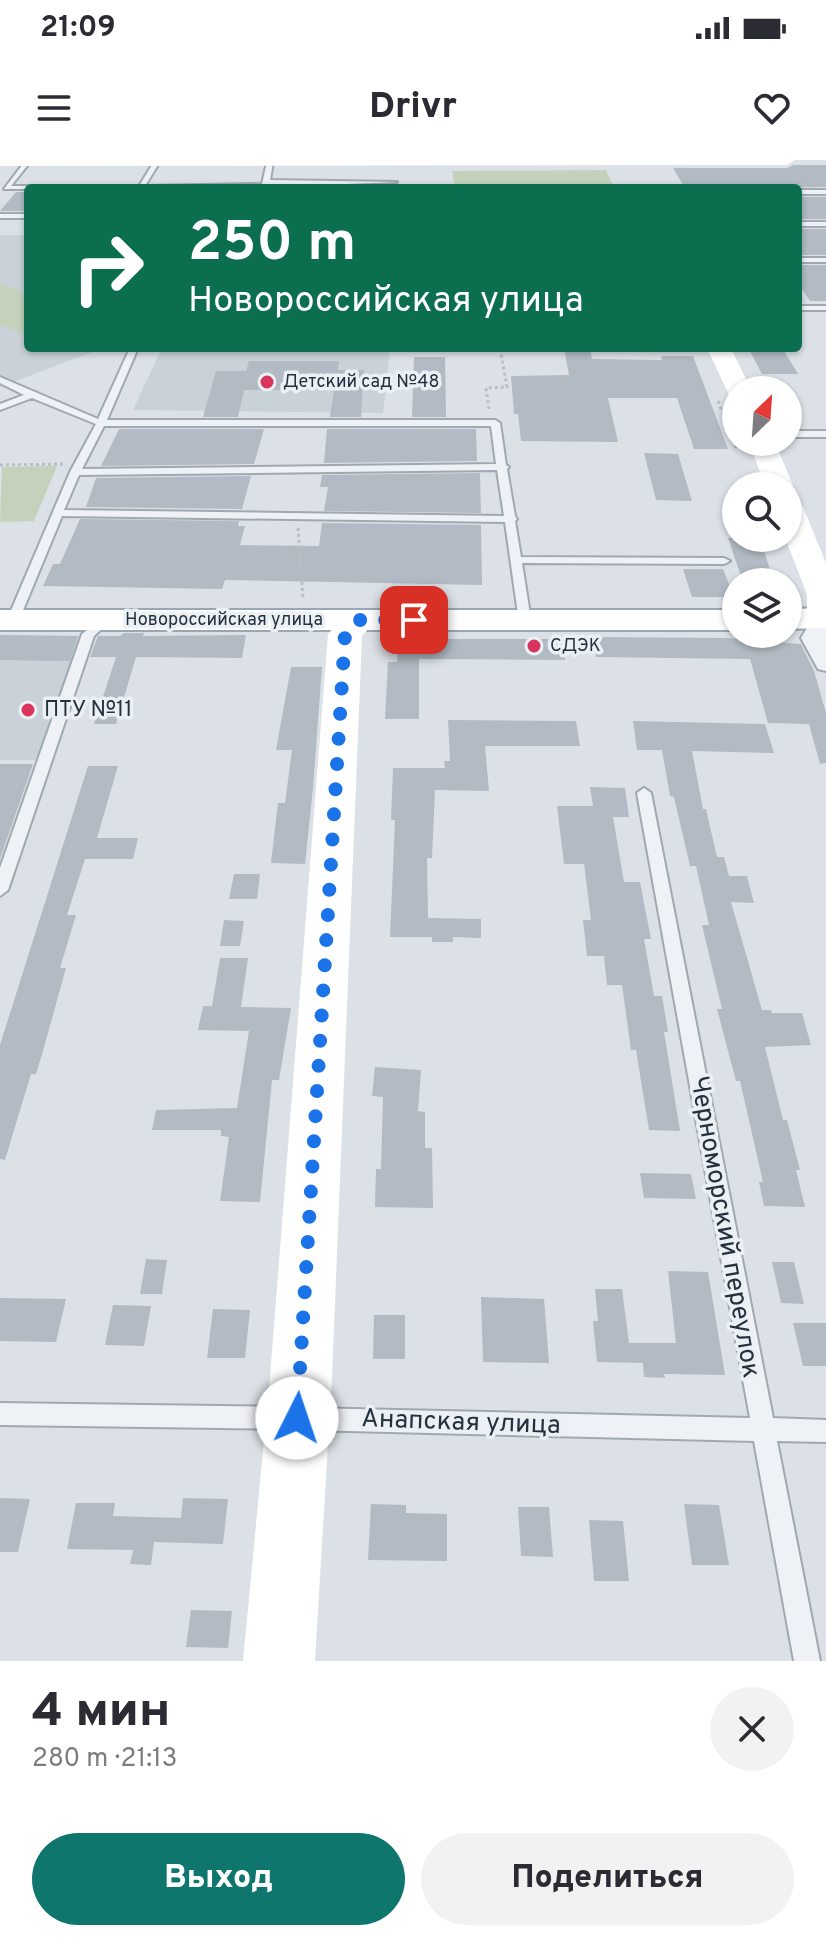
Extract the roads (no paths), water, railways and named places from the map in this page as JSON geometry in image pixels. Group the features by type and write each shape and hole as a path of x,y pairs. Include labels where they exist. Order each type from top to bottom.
{"main road":[{"path":"0,161 787,160"},
{"path":"627,161 637,177"},
{"path":"720,352 724,376"},
{"path":"756,456 768,472"},
{"path":"802,542 823,594 825,618 802,619"},
{"name":"Новороссийская улица","path":"6,620 722,620"},
{"path":"279,1661 345,634 359,620"}],"street":[{"path":"825,618 813,638 826,664"}],"lane":[{"path":"3,191 28,161"},
{"path":"144,184 158,161"},
{"path":"265,184 270,162"},
{"path":"393,184 395,162"},
{"path":"3,191 24,190"},
{"path":"802,192 826,192"},
{"path":"0,216 24,216"},
{"path":"802,224 826,224"},
{"path":"802,260 826,260"},
{"path":"802,308 826,308"},
{"path":"6,620 132,352"},
{"path":"0,380 101,423 495,423 512,519 525,621"},
{"path":"0,407 32,395"},
{"path":"802,434 826,434"},
{"path":"78,468 504,467"},
{"path":"58,513 512,519"},
{"path":"518,560 724,561"},
{"path":"0,890 88,634 105,620"},
{"name":"Черноморский переулок","path":"644,793 807,1661"},
{"name":"Анапская улица","path":"0,1414 826,1431"}],"place":[{"name":"Детский сад №48","path":"267,382"},
{"name":"СДЭК","path":"534,646"},
{"name":"ПТУ №11","path":"28,710"}]}
